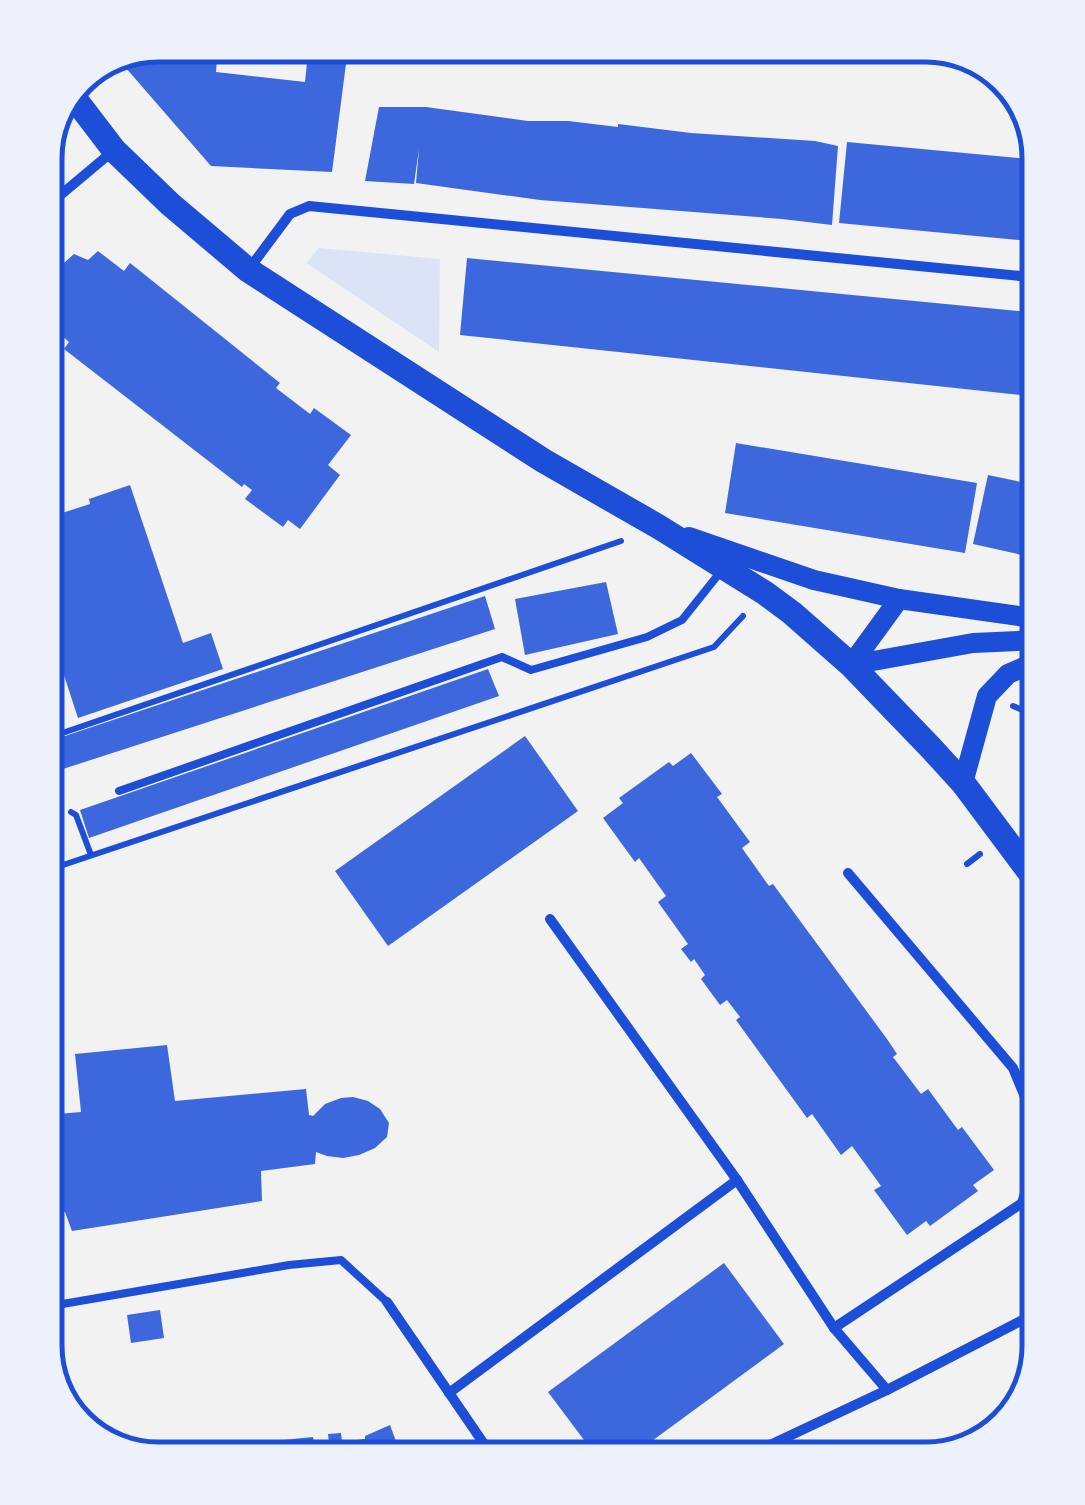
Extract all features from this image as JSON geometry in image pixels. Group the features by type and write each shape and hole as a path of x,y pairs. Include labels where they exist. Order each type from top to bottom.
{"main road":[{"path":"79,104 114,150 248,270 544,461 659,527 792,613 851,665 962,783 1022,862"},
{"path":"659,527 814,580 899,599 1022,617"},
{"path":"851,665 899,599"},
{"path":"851,665 973,643 1022,641"},
{"path":"962,783 987,696 1008,674 1022,668"}],"street":[{"path":"63,193 114,150"},
{"path":"248,270 290,214 308,206 1022,276"},
{"path":"848,873 1013,1068 1022,1090"},
{"path":"550,920 737,1180 834,1328 888,1390"},
{"path":"450,1393 737,1180"},
{"path":"834,1328 1022,1203"},
{"path":"388,1302 483,1442"},
{"path":"777,1442 1022,1320"}],"lane":[{"path":"120,792 502,657 531,670 647,637 682,620 724,568"},
{"path":"62,1304 289,1265 340,1260 388,1302"}],"path":[{"path":"63,733 659,527"},
{"path":"62,864 714,647 765,593"},
{"path":"62,807 76,814 91,855"}],"shaded area":[{"path":"319,248 440,259 439,352 306,263"}],"building":[{"path":"158,62 217,62 216,72 305,82 307,62 346,62 332,172 211,166 126,69"},
{"path":"379,107 426,107 528,121 618,124 838,146 832,225 540,200 416,183 419,149 414,184 365,181"},
{"path":"847,142 1022,158 1022,240 839,223"},
{"path":"98,251 124,271 130,263 280,383 276,388 310,414 314,408 351,435 328,465 340,475 300,529 288,520 283,527 245,499 252,490 244,484 242,487 64,349 69,342 63,337 63,264 74,254 88,260"},
{"path":"467,258 1022,311 1022,395 460,335"},
{"path":"736,443 977,483 965,553 725,513"},
{"path":"988,475 1022,482 1022,555 973,544"},
{"path":"130,485 183,643 211,633 223,669 78,718 63,671 63,513 90,504 89,499"},
{"path":"606,582 618,634 525,655 515,599"},
{"path":"485,596 495,629 63,769 63,737"},
{"path":"488,669 499,696 89,838 80,810"},
{"path":"525,736 578,811 388,946 335,871"},
{"path":"691,753 722,794 717,797 750,842 742,848 887,1039 897,1054 893,1057 921,1094 928,1089 958,1130 962,1127 994,1170 973,1185 978,1191 930,1226 926,1221 907,1235 874,1190 881,1186 852,1146 841,1155 812,1114 807,1118 736,1020 740,1017 727,1000 720,1005 701,979 705,975 681,949 688,944 658,902 666,896 603,818 623,803 619,798 669,762 673,766"},
{"path":"167,1045 175,1101 306,1089 309,1115 313,1116 325,1104 341,1098 368,1101 380,1109 389,1123 387,1137 359,1155 343,1158 316,1152 315,1164 261,1171 262,1201 72,1231 62,1212 62,1114 81,1112 75,1054"},
{"path":"724,1263 784,1344 651,1442 586,1442 548,1392"},
{"path":"160,1310 164,1338 131,1343 127,1315"},
{"path":"390,1425 396,1442 342,1442"},
{"path":"341,1433 342,1442 329,1442 328,1434"},
{"path":"313,1437 314,1442 283,1442"}]}
